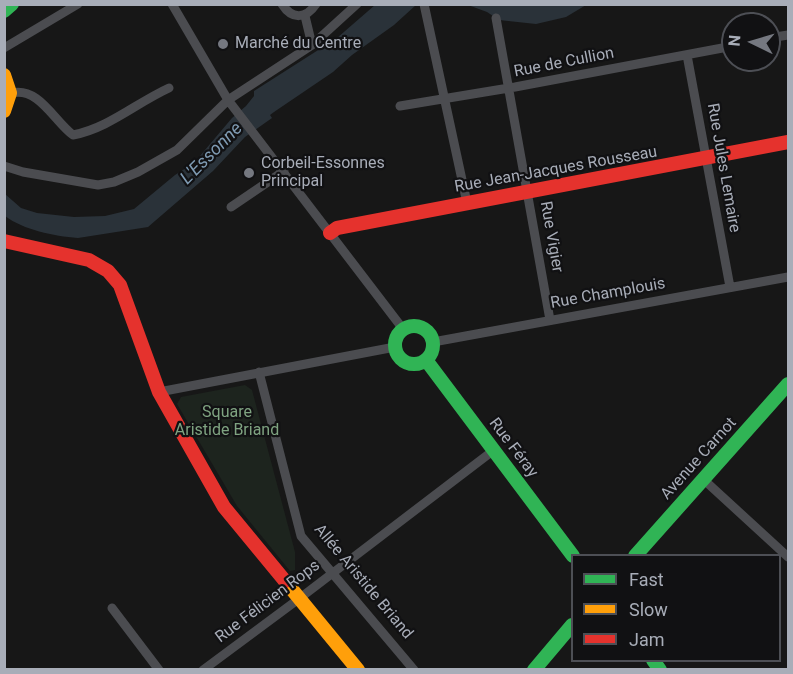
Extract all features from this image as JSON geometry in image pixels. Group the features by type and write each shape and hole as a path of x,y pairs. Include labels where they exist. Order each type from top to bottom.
{"street":[{"path":"4,10 12,4"},
{"path":"4,48 78,4"},
{"path":"172,4 228,100 403,329"},
{"path":"282,4 286,11 305,16 316,4"},
{"path":"4,165 23,172 98,185 114,182 152,165 177,150 228,100 330,31 357,4"},
{"path":"424,4 467,202"},
{"path":"305,16 312,45"},
{"name":"Rue Vigier","path":"496,18 550,320"},
{"name":"Rue de Cullion","path":"400,106 721,48"},
{"name":"Rue Jules Lemaire","path":"687,55 729,287"},
{"path":"4,75 12,93 4,111"},
{"path":"12,93 22,92 31,95 71,135 75,135 111,123 150,97 170,88"},
{"name":"Rue Jean-Jacques Rousseau","path":"330,233 337,228 467,202 789,142"},
{"path":"231,207 284,171"},
{"path":"4,241 80,257 98,264 108,271 120,285 159,392 224,507 358,669"},
{"name":"Rue Champlouis","path":"433,342 789,277"},
{"path":"408,327 419,327 428,332 433,342 432,352 426,360 415,364 399,357 395,347 397,337 403,329 408,327"},
{"path":"159,392 395,347"},
{"name":"Rue Féray","path":"426,360 572,554"},
{"name":"Allée Aristide Briand","path":"259,372 298,531 414,669"},
{"name":"Avenue Carnot","path":"636,554 788,386"},
{"name":"Rue Félicien Rops","path":"203,669 494,450"},
{"path":"703,479 789,557"},
{"path":"112,608 159,669"},
{"path":"534,669 571,627"}],"green space":[{"name":"Square Aristide Briand","path":"245,385 252,390 295,552 295,570 290,571 237,506 177,404 181,397"}],"water":[{"name":"L'Essonne","path":"375,5 416,5 333,72 270,115 272,118 245,137 213,171 148,227 78,238 39,231 5,216 5,194 21,208 37,213 74,217 105,216 134,209 175,175 194,163 232,118 246,106 254,96 254,91 337,38"},
{"path":"468,5 586,5 566,17 536,24 499,20 487,12"}],"traffic: fast":[{"path":"4,11 12,4"},
{"path":"414,326 427,332 433,345 427,358 414,364 401,358 395,345 401,332 414,326"},
{"path":"426,360 572,554"},
{"path":"637,554 788,384"},
{"path":"534,670 571,626"},
{"path":"654,662 660,670"}],"traffic: slow":[{"path":"4,75 10,93 4,111"},
{"path":"285,581 358,670"}],"traffic: jam":[{"path":"330,233 337,228 788,142"},
{"path":"4,241 89,260 108,271 120,285 159,392 224,507 285,581"}],"place":[{"name":"Marché du Centre","path":"223,44"},
{"name":"Corbeil-Essonnes Principal","path":"249,173"}]}
